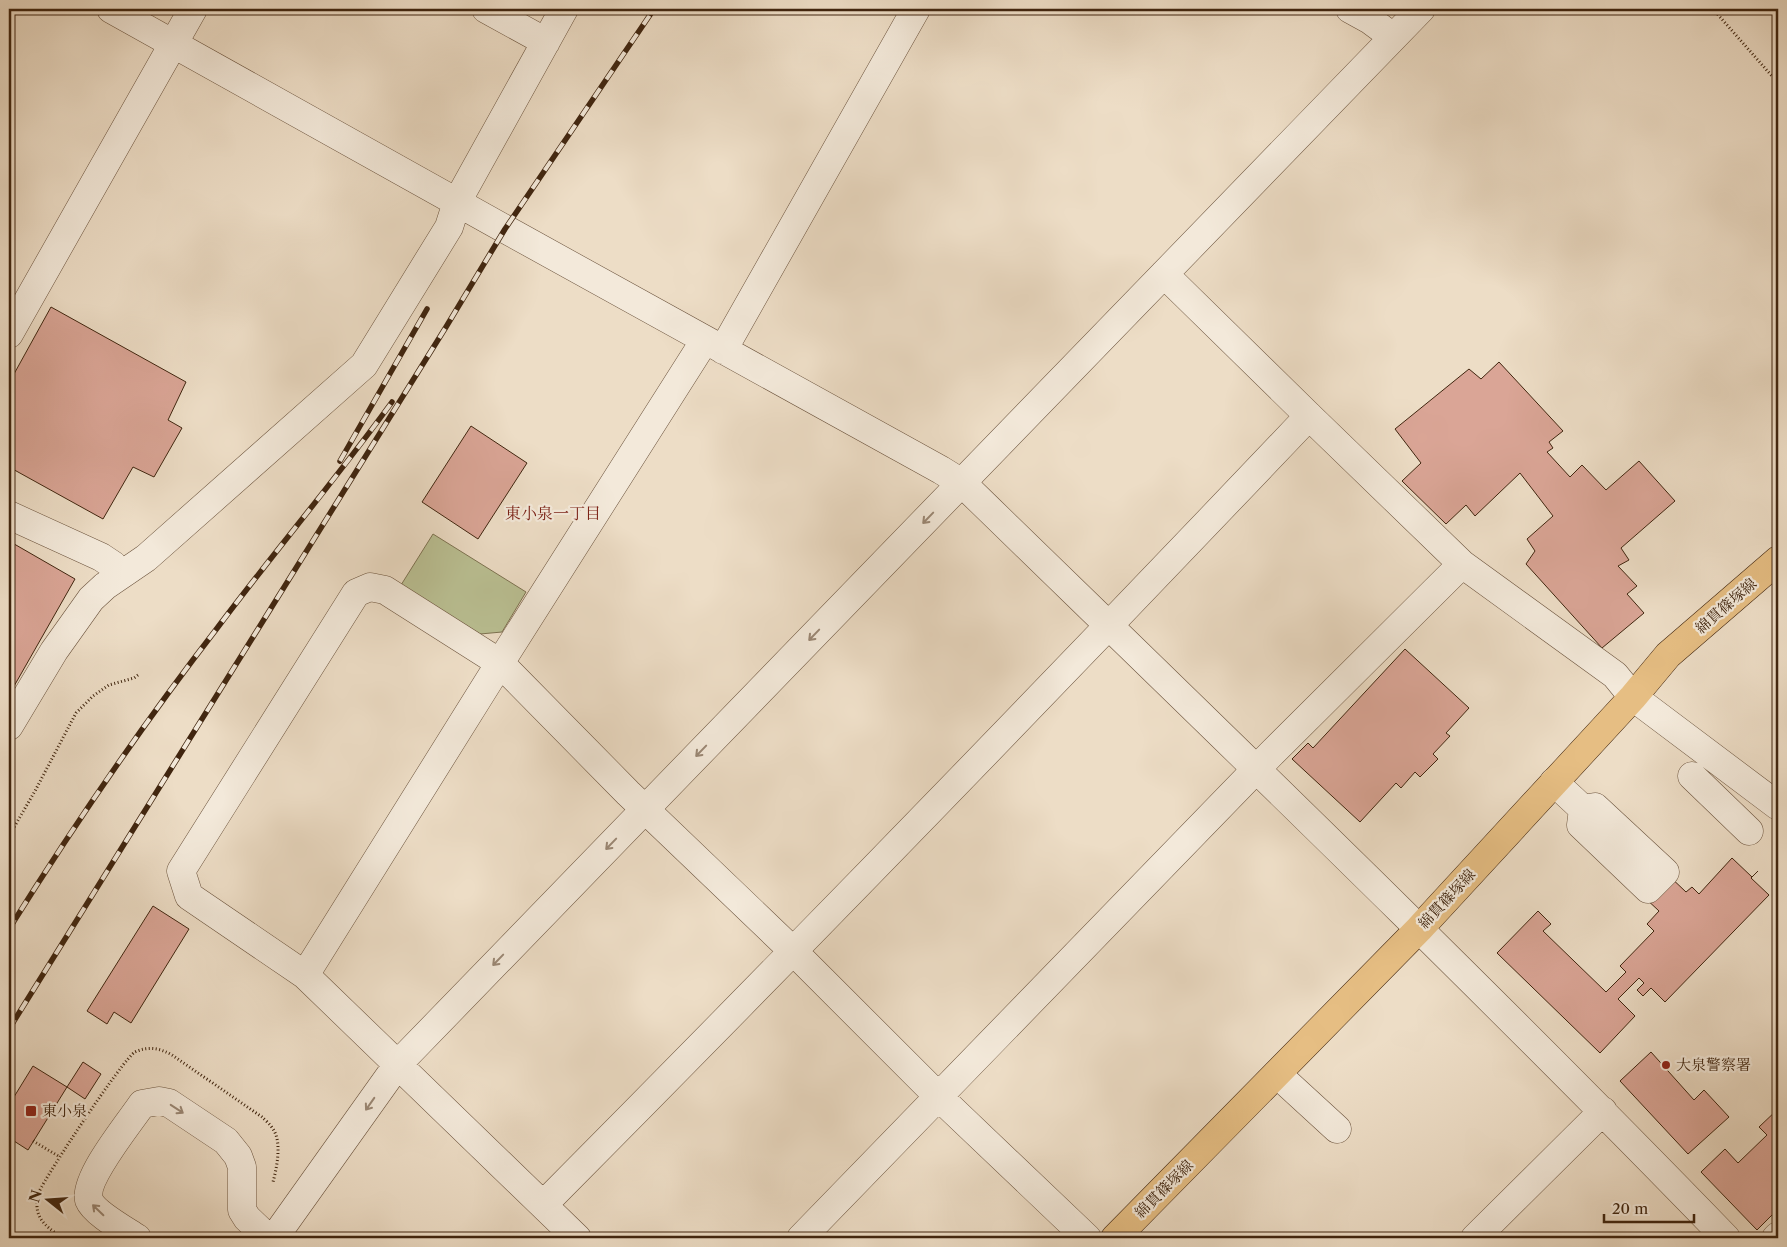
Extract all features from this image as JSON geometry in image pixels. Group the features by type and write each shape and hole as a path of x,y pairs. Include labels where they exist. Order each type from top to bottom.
{"main road":[{"name":"綿貫篠塚線","path":"1116,1238 1419,929 1633,697 1668,655 1778,560"}],"street":[{"path":"111,9 941,470 962,484 1257,768 1603,1111 1726,1238"},
{"path":"9,334 193,9"},
{"path":"486,9 546,42"},
{"path":"9,726 72,623 92,599 121,575 146,558 364,365 449,227 457,202 564,9"},
{"path":"305,975 500,663 714,345 916,9"},
{"path":"1350,9 1370,20 1392,37"},
{"path":"274,1238 398,1064 1421,9"},
{"path":"1164,274 1462,564 1615,675 1633,697 1778,806"},
{"path":"543,1205 1109,626 1309,416"},
{"path":"9,515 101,557 113,565 121,575"},
{"path":"801,1238 1257,768 1462,564"},
{"path":"577,1238 305,975 189,896 181,871 356,593 370,587 385,590 500,663 645,809 793,951 938,1096 1087,1238"},
{"path":"1692,776 1749,831"},
{"path":"1554,782 1583,810"},
{"path":"1277,1074 1337,1129"},
{"path":"137,1238 99,1212 89,1201 88,1190 94,1174 142,1104 159,1101 169,1103 226,1141 232,1148 242,1167 242,1210 247,1218 268,1238"},
{"path":"1475,1238 1603,1111"}],"path":[{"path":"1713,9 1778,83"},
{"path":"9,836 76,713 92,696 109,685 134,678 138,675"},
{"path":"33,1141 60,1157"}],"green space":[{"path":"433,534 526,592 502,632 480,634 401,585"}],"building":[{"path":"51,307 186,382 168,420 182,428 154,477 133,467 103,519 9,467 9,383"},
{"path":"1499,362 1563,431 1549,442 1553,448 1547,452 1570,477 1582,465 1606,490 1639,461 1675,501 1621,548 1629,560 1618,566 1637,586 1627,594 1644,613 1602,648 1526,564 1535,551 1527,539 1553,516 1520,473 1475,516 1466,505 1446,524 1402,481 1421,463 1395,429 1469,369 1481,379"},
{"path":"471,426 527,463 478,539 422,502"},
{"path":"9,541 75,579 9,695"},
{"path":"1405,649 1469,708 1446,733 1450,736 1433,754 1438,759 1420,777 1415,772 1401,788 1396,783 1360,822 1292,759 1308,743 1313,748"},
{"path":"1732,858 1769,895 1665,1002 1651,988 1643,996 1637,990 1644,983 1639,978 1618,999 1635,1016 1600,1053 1497,953 1538,911 1551,924 1543,931 1606,992 1626,972 1620,966 1654,931 1647,924 1659,911 1644,897 1666,873 1686,892 1692,887 1699,894"},
{"path":"153,906 189,929 131,1023 114,1012 107,1024 87,1011"},
{"path":"1651,1052 1694,1100 1704,1090 1729,1117 1688,1154 1620,1081"},
{"path":"83,1062 101,1074 85,1099 67,1087"},
{"path":"33,1066 67,1087 28,1150 14,1141 9,1149 9,1105"},
{"path":"1778,1109 1778,1209 1757,1230 1701,1172 1725,1149 1738,1163 1767,1135 1759,1127"}],"railway":[{"path":"9,1029 505,229 654,9"},
{"path":"340,461 427,309"},
{"path":"9,929 84,813 163,700 392,402"}],"place":[{"name":"大泉警察署","path":"1666,1065"},
{"name":"東小泉","path":"31,1111"}],"district":[{"name":"東小泉一丁目","path":"553,513"}]}
